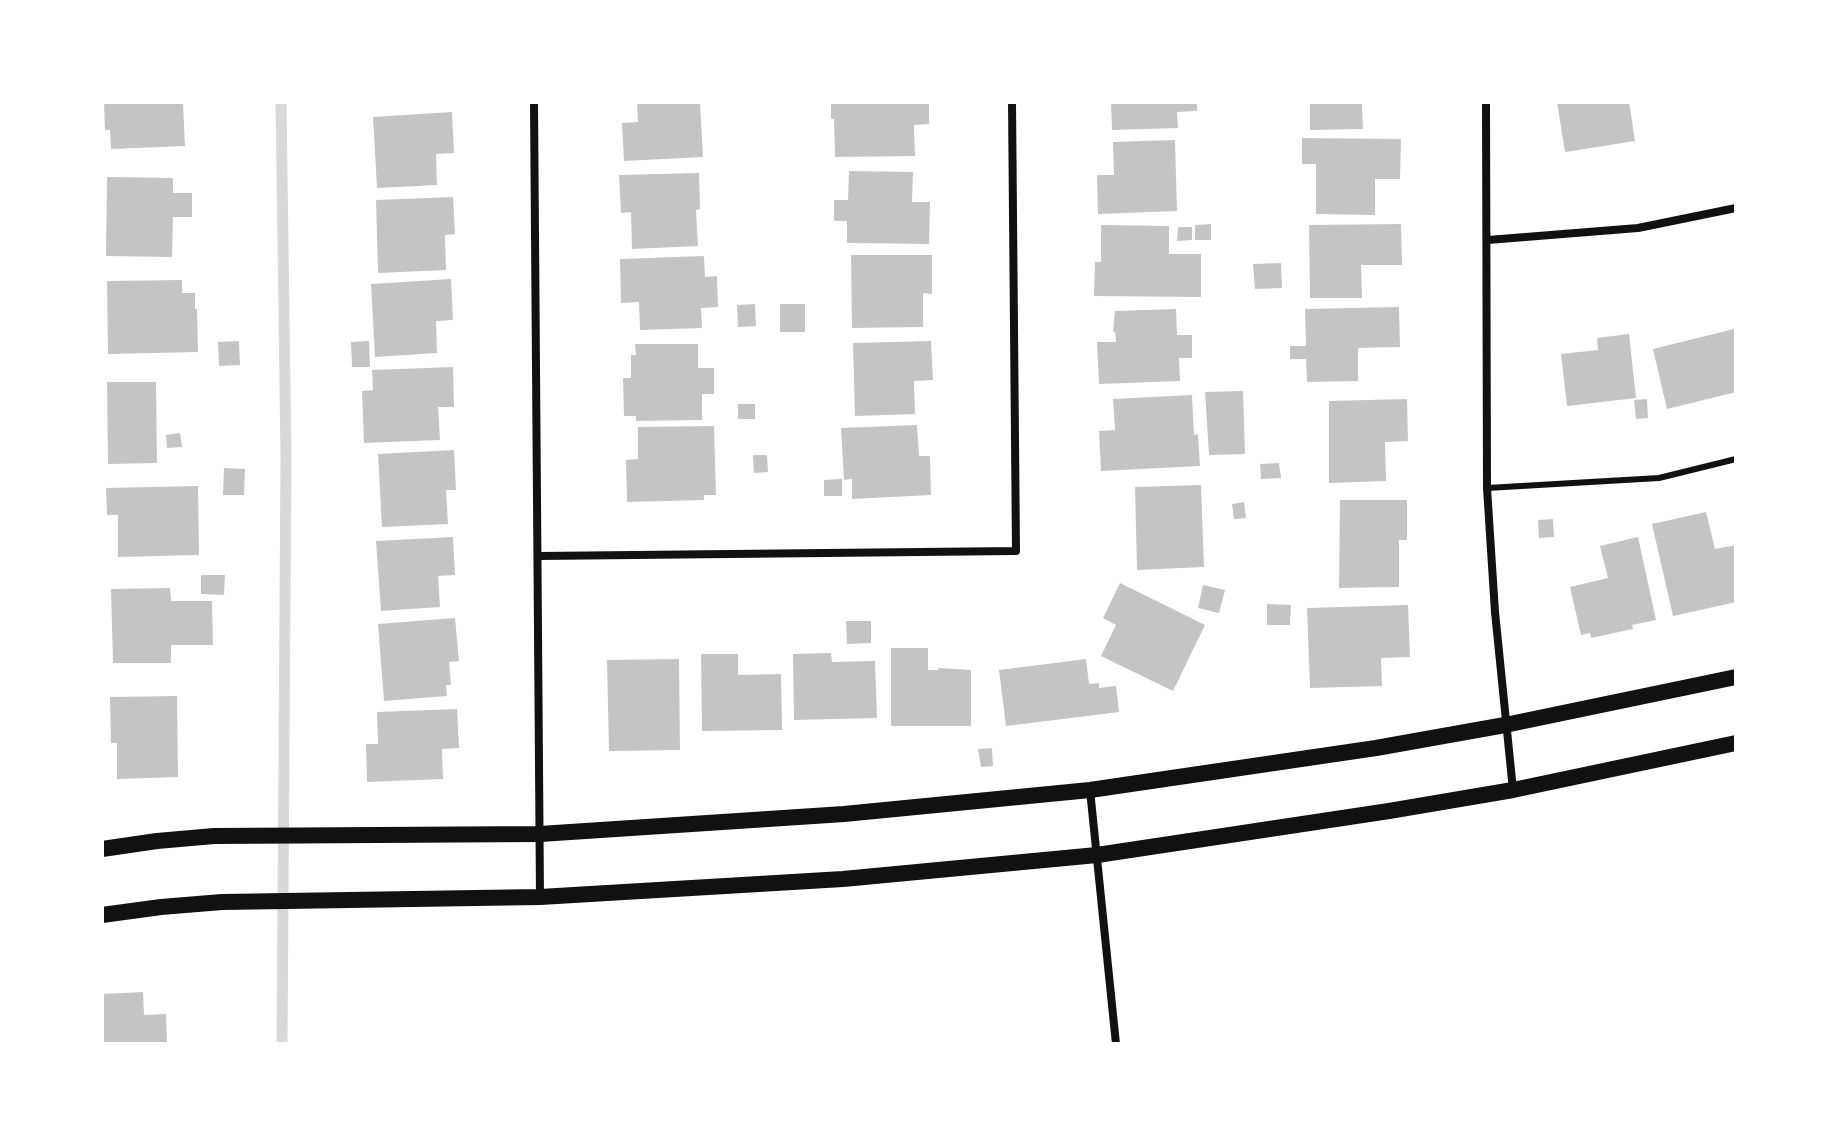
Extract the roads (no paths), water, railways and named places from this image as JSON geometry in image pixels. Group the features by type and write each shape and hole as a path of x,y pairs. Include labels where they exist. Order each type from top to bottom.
{"main road":[{"path":"102,849 157,841 242,835 540,834 844,814 1090,790 1376,748 1736,677"},
{"path":"102,915 161,907 242,902 540,897 843,879 1097,855 1513,790 1736,743"}],"street":[{"path":"534,102 540,897"},
{"path":"539,556 1016,551 1012,102"},
{"path":"1486,102 1487,488 1495,612 1513,790"},
{"path":"1488,240 1638,228 1736,208"},
{"path":"1090,790 1116,1044"}],"lane":[{"path":"1487,488 1659,478 1736,459"}],"waterway":[{"path":"281,102 286,457 282,1044"}]}
